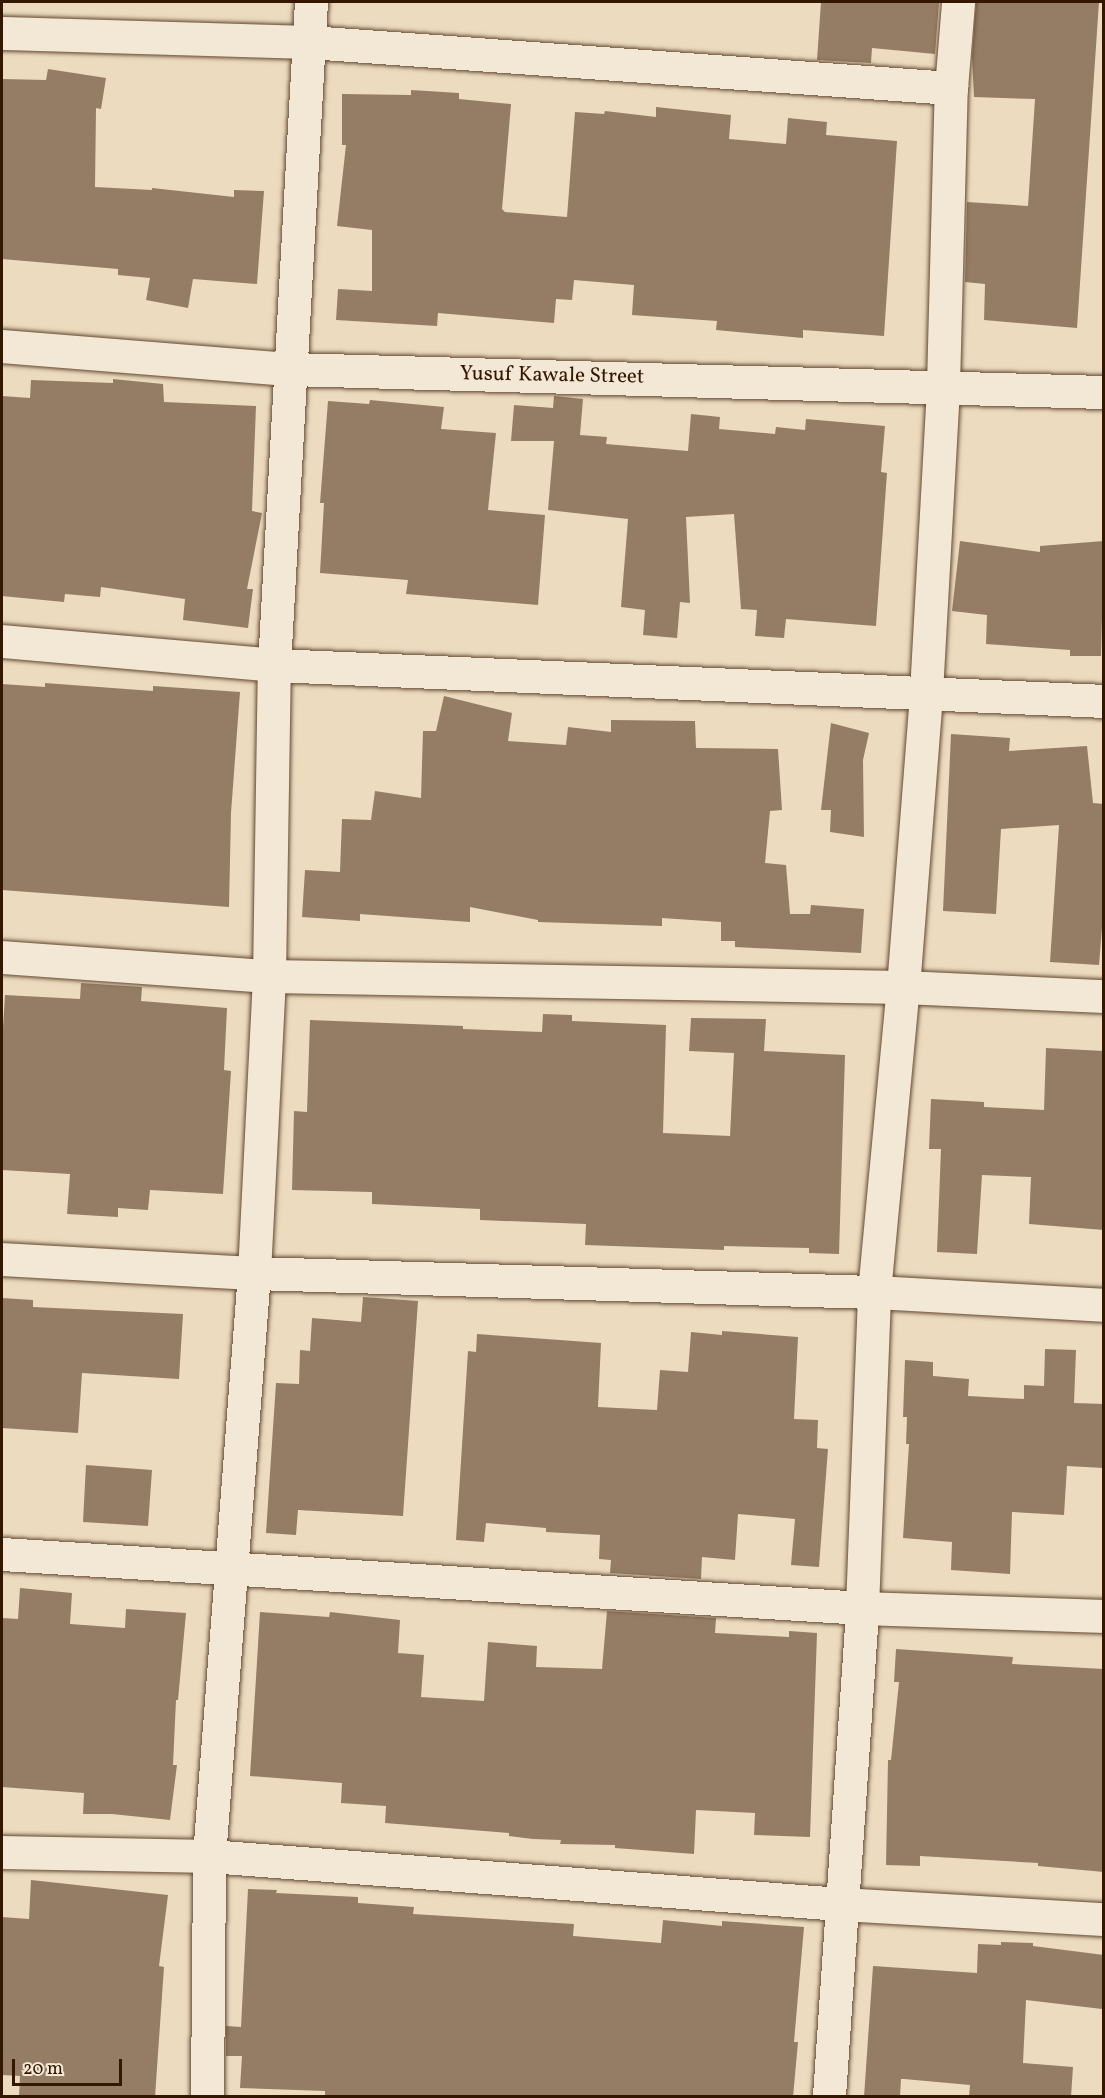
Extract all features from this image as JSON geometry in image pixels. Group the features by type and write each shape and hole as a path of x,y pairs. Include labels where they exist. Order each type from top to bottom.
{"street":[{"path":"207,2097 209,1856 254,1273 268,976 274,665 311,2"},
{"path":"829,2097 840,1904 862,1608 874,1292 903,987 926,692 943,385 951,88 958,2"},
{"path":"2,33 309,42 951,88"},
{"name":"Yusuf Kawale Street","path":"2,346 290,369 943,385 1104,392"},
{"path":"2,641 274,665 1104,701"},
{"path":"2,957 268,976 903,987 1104,996"},
{"path":"2,1259 254,1273 874,1292 1104,1305"},
{"path":"2,1554 862,1608 1104,1616"},
{"path":"2,1852 209,1856 840,1904 1104,1919"}],"building":[{"path":"821,2 939,2 935,54 872,48 871,63 817,60"},
{"path":"976,2 1099,2 1077,328 984,320 985,284 965,282 967,202 1028,206 1035,99 974,97 972,57"},
{"path":"48,69 106,78 101,109 96,108 95,187 152,190 152,188 234,197 234,190 264,191 257,284 193,279 188,308 146,300 150,278 118,275 118,269 2,259 2,79 46,80"},
{"path":"411,90 459,93 459,99 511,104 502,209 505,212 567,217 575,112 604,114 605,111 656,117 656,107 731,115 729,139 786,144 788,118 827,122 826,135 897,141 884,336 803,330 803,338 716,330 717,321 632,315 634,285 574,280 572,300 556,299 554,323 438,313 437,326 336,320 338,289 372,291 372,230 337,226 346,145 342,145 342,94 411,95"},
{"path":"113,379 163,384 164,402 256,406 252,511 262,513 247,589 253,589 248,628 183,620 185,599 101,587 100,597 65,594 64,602 2,596 2,396 30,398 31,380 113,383"},
{"path":"554,396 583,399 580,435 607,437 606,444 688,451 691,414 720,417 719,429 775,434 776,427 805,430 806,419 885,426 881,472 887,473 876,626 786,619 784,638 755,636 757,610 741,609 734,514 686,517 690,603 680,602 677,638 643,635 645,610 621,607 628,519 548,510 554,441 511,441 514,405 553,408"},
{"path":"370,400 444,407 441,429 496,433 488,510 545,515 538,605 406,594 408,580 320,573 324,503 320,503 328,401 369,404"},
{"path":"960,541 1040,552 1040,546 1104,541 1101,656 1070,656 1070,650 986,644 987,615 952,611"},
{"path":"45,683 153,691 153,686 240,692 231,813 229,907 2,890 2,684 45,687"},
{"path":"444,696 512,713 508,741 566,745 568,727 611,732 611,720 695,721 696,748 778,749 782,810 770,811 765,863 786,865 790,914 810,914 811,905 864,909 861,953 735,947 735,941 721,941 721,922 662,918 662,926 538,922 538,920 470,907 470,922 360,914 360,921 302,917 305,870 340,872 342,819 371,820 375,791 421,798 423,731 436,731"},
{"path":"831,723 869,733 863,760 864,837 830,832 831,810 821,810"},
{"path":"951,734 1010,738 1009,751 1087,746 1093,803 1104,804 1104,903 1099,965 1050,962 1059,825 1001,829 996,914 943,911"},
{"path":"81,983 142,987 141,1001 227,1008 224,1070 231,1071 223,1194 150,1190 148,1210 118,1208 118,1217 67,1214 70,1174 2,1170 2,1043 5,995 80,999"},
{"path":"543,1014 572,1015 572,1021 666,1025 663,1133 730,1136 734,1053 689,1051 691,1018 766,1019 764,1051 845,1055 839,1254 809,1253 809,1248 724,1246 724,1250 585,1245 586,1224 480,1220 480,1209 372,1204 372,1192 292,1190 294,1111 307,1112 310,1020 463,1026 463,1029 542,1032"},
{"path":"1046,1048 1104,1051 1104,1230 1029,1224 1031,1177 982,1175 977,1254 937,1252 941,1149 929,1149 931,1099 984,1102 984,1107 1044,1110"},
{"path":"363,1297 418,1301 403,1516 298,1510 296,1535 266,1533 276,1383 299,1384 300,1350 310,1351 312,1318 361,1322"},
{"path":"2,1298 33,1300 33,1307 183,1314 179,1379 82,1373 78,1433 2,1428"},
{"path":"722,1331 798,1337 794,1419 818,1420 817,1448 828,1449 819,1567 791,1565 795,1519 738,1514 735,1560 702,1557 701,1579 610,1573 611,1560 599,1559 600,1535 546,1532 546,1528 486,1523 484,1542 456,1540 468,1351 476,1352 477,1334 601,1343 598,1407 657,1410 660,1370 688,1372 691,1332 722,1335"},
{"path":"1045,1349 1076,1350 1074,1403 1104,1404 1104,1468 1067,1466 1064,1515 1012,1512 1010,1574 951,1570 952,1542 903,1538 909,1444 906,1444 907,1417 903,1417 905,1360 933,1362 933,1376 969,1379 968,1396 1024,1399 1024,1385 1044,1386"},
{"path":"86,1465 152,1470 148,1526 83,1522"},
{"path":"20,1588 72,1593 70,1624 125,1628 126,1609 186,1613 178,1700 176,1700 173,1765 177,1765 170,1820 112,1814 83,1814 84,1793 2,1787 2,1618 18,1619"},
{"path":"607,1611 716,1618 715,1633 789,1637 789,1631 817,1633 810,1837 754,1835 755,1813 696,1810 694,1854 615,1848 615,1845 560,1844 561,1840 509,1836 509,1833 385,1823 386,1806 341,1803 342,1783 250,1776 260,1612 329,1617 330,1612 400,1620 398,1653 424,1655 421,1697 484,1701 488,1642 537,1646 536,1667 602,1669"},
{"path":"896,1649 1013,1657 1012,1664 1104,1669 1104,1872 1038,1866 1038,1863 920,1856 920,1866 886,1865 888,1760 891,1760 899,1682 894,1682"},
{"path":"31,1880 168,1895 159,1966 164,1967 155,2097 19,2097 20,2076 2,2075 2,1917 29,1919"},
{"path":"248,1889 277,1890 276,1893 358,1897 358,1903 414,1907 413,1914 574,1924 573,1936 661,1943 663,1920 722,1926 722,1921 804,1927 794,2042 798,2042 793,2097 325,2097 325,2091 240,2088 242,2056 226,2056 226,2026 241,2027"},
{"path":"1001,1942 1033,1943 1033,1946 1104,1955 1102,2009 1026,2000 1023,2063 1073,2067 1071,2097 969,2097 970,2085 901,2079 900,2097 864,2097 873,1966 977,1973 978,1944 1001,1945"}]}
